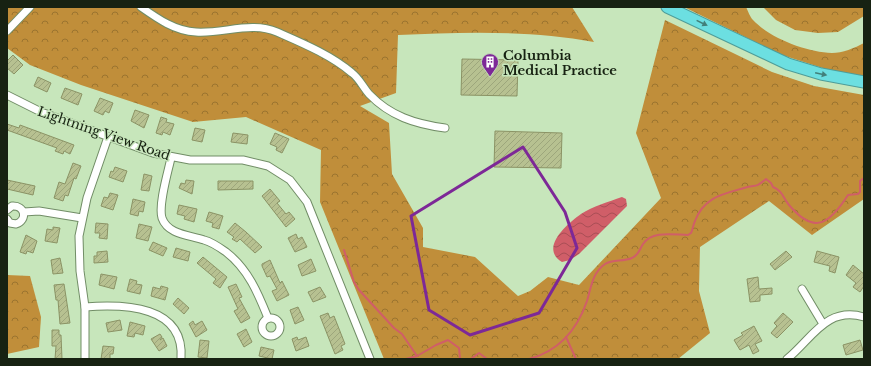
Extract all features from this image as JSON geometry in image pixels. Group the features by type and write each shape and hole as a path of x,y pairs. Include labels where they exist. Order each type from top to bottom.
{"highway":[{"path":"667,7 788,64 816,73 864,82"}],"street":[{"path":"7,31 30,7"},
{"path":"141,7 168,24 185,31 207,32 256,28 275,31 342,65 353,74 376,101 400,117 425,126 445,128"},
{"name":"Lightning View Road","path":"7,96 41,112 108,137 171,158 190,160 254,161 268,166 290,180 307,202 315,218 370,359"},
{"path":"85,359 85,307 79,253 82,218 93,176 108,137"},
{"path":"171,158 161,208 163,220 172,230 206,240 233,258 240,265 253,284 268,318"},
{"path":"7,210 15,206 21,208 24,212"},
{"path":"24,212 39,211 82,218"},
{"path":"7,219 13,224 19,223 23,219 24,212"},
{"path":"802,290 823,324"},
{"path":"85,307 118,306 158,314 170,322 178,333 182,348 181,359"},
{"path":"786,359 823,324 844,315 864,317"}],"highlighted area":[{"path":"523,147 565,212 577,248 539,313 470,335 429,310 411,216"}],"green space":[{"path":"7,7 572,7 594,42 546,35 496,33 398,35 396,93 360,106 389,123 392,174 423,228 423,247 475,257 518,296 530,291 548,277 579,285 661,198 636,133 665,20 772,72 814,86 864,95 864,199 812,235 769,201 700,247 699,291 710,333 678,359 384,359 320,202 321,150 246,117 193,122 81,85 30,65 7,48"},
{"path":"684,7 746,7 753,20 779,39 801,47 822,52 836,53 857,47 864,43 864,76 829,70 782,55"},
{"path":"763,7 864,7 864,16 838,32 818,33 795,30 776,20"},
{"path":"7,275 30,276 41,317 39,347 7,354"}],"water":[{"path":"622,197 626,199 627,206 579,254 570,260 562,262 556,256 553,250 554,243 569,224 590,209"}],"building":[{"path":"13,55 23,65 14,74 7,68 7,61"},
{"name":"Columbia Medical Practice","path":"462,59 518,60 517,96 461,95"},
{"path":"38,77 51,83 47,92 34,86"},
{"path":"65,88 82,94 78,105 61,98"},
{"path":"100,98 113,103 109,113 105,111 103,115 94,111"},
{"path":"135,110 149,115 144,128 131,121"},
{"path":"161,117 167,119 166,122 174,124 170,135 163,132 162,135 156,133"},
{"path":"7,124 19,128 20,125 74,145 70,154 64,151 63,154 55,151 57,148 7,130"},
{"path":"195,128 205,130 202,142 192,140"},
{"path":"495,131 562,133 561,168 494,167"},
{"path":"233,133 248,135 247,144 231,142"},
{"path":"275,133 289,139 282,153 276,150 277,147 270,144"},
{"path":"73,163 81,166 76,179 74,178 68,196 65,195 63,201 54,198 59,182 65,184"},
{"path":"115,167 127,171 123,182 109,177 111,171 113,172"},
{"path":"144,174 152,176 149,191 141,190"},
{"path":"7,180 35,186 33,195 7,189"},
{"path":"186,180 194,181 192,194 179,188 181,183 185,184"},
{"path":"218,181 253,181 253,189 218,190"},
{"path":"270,189 280,201 277,203 286,214 289,212 295,219 286,227 262,196"},
{"path":"110,193 118,195 113,210 101,206 104,197 108,198"},
{"path":"133,199 145,202 143,212 139,211 138,216 130,214"},
{"path":"179,205 197,209 194,222 184,219 185,216 177,214"},
{"path":"209,212 223,216 219,229 212,227 213,223 206,221"},
{"path":"96,223 108,224 107,239 99,238 100,233 95,233"},
{"path":"235,223 262,247 255,253 240,239 237,242 232,239 234,237 227,232"},
{"path":"139,224 152,227 148,241 136,238"},
{"path":"53,227 60,228 57,243 45,241 47,229 53,230"},
{"path":"296,234 298,239 302,237 307,247 295,252 288,238"},
{"path":"26,235 37,241 33,253 27,251 26,254 20,252"},
{"path":"153,242 167,248 163,256 149,250"},
{"path":"176,248 190,252 188,261 173,257"},
{"path":"107,251 108,262 94,263 94,256 97,256 97,252"},
{"path":"786,251 792,257 775,270 770,264"},
{"path":"817,251 839,257 835,273 829,271 830,266 814,262"},
{"path":"203,257 227,277 220,288 213,283 216,279 197,263"},
{"path":"60,258 63,273 53,274 51,260"},
{"path":"311,259 316,271 302,276 298,265"},
{"path":"270,260 280,283 282,281 289,295 277,301 272,291 277,289 270,276 267,277 262,266 262,264"},
{"path":"853,265 864,274 864,286 860,292 853,287 856,283 846,275"},
{"path":"101,274 117,277 114,289 99,285"},
{"path":"758,277 759,289 772,288 772,294 760,295 760,301 750,302 747,279"},
{"path":"130,279 137,281 136,284 142,285 140,294 127,291"},
{"path":"64,284 70,323 60,324 58,300 56,300 54,285"},
{"path":"236,284 242,297 239,298 250,318 241,323 234,311 238,309 228,287"},
{"path":"161,286 168,288 165,300 151,296 153,287 160,289"},
{"path":"320,287 326,297 313,302 308,292"},
{"path":"178,298 189,308 184,314 173,304"},
{"path":"298,307 304,320 295,324 290,310"},
{"path":"328,313 330,318 334,316 345,344 341,346 343,350 335,354 320,316"},
{"path":"783,313 793,322 777,338 771,333 777,326 774,323"},
{"path":"120,320 122,330 108,332 106,323"},
{"path":"193,321 195,325 202,321 207,330 196,337 189,324"},
{"path":"130,322 145,326 143,335 135,333 134,337 127,336"},
{"path":"754,326 762,341 755,344 759,351 753,354 749,345 740,350 734,340 743,335 741,333"},
{"path":"246,329 252,342 244,347 237,334"},
{"path":"52,330 59,330 59,335 61,335 62,359 55,359 56,346 52,346"},
{"path":"160,334 162,337 160,340 163,338 167,346 159,351 151,339"},
{"path":"297,337 298,340 306,337 309,346 296,351 292,339"},
{"path":"200,340 209,341 207,358 198,357"},
{"path":"860,340 863,350 846,355 843,345"},
{"path":"103,346 114,347 113,354 110,354 110,359 101,359"},
{"path":"261,347 274,350 272,359 259,356"}],"waterway":[{"path":"529,359 549,351 566,338 583,311 597,272 605,264 608,262 634,257 638,254 643,244 652,237 664,234 688,235 691,233 694,222 699,213 715,198 729,192 757,185 766,179 781,193 798,215 814,223 822,222 835,213 848,195 858,194 860,192 860,181 864,178"},
{"path":"344,250 354,282 359,290 394,328 402,334 417,356"},
{"path":"566,337 576,359"},
{"path":"406,359 417,356 448,340 459,348 460,359"},
{"path":"471,359 479,353 487,359"}],"place":[{"name":"Columbia Medical Practice","path":"490,77"}]}
